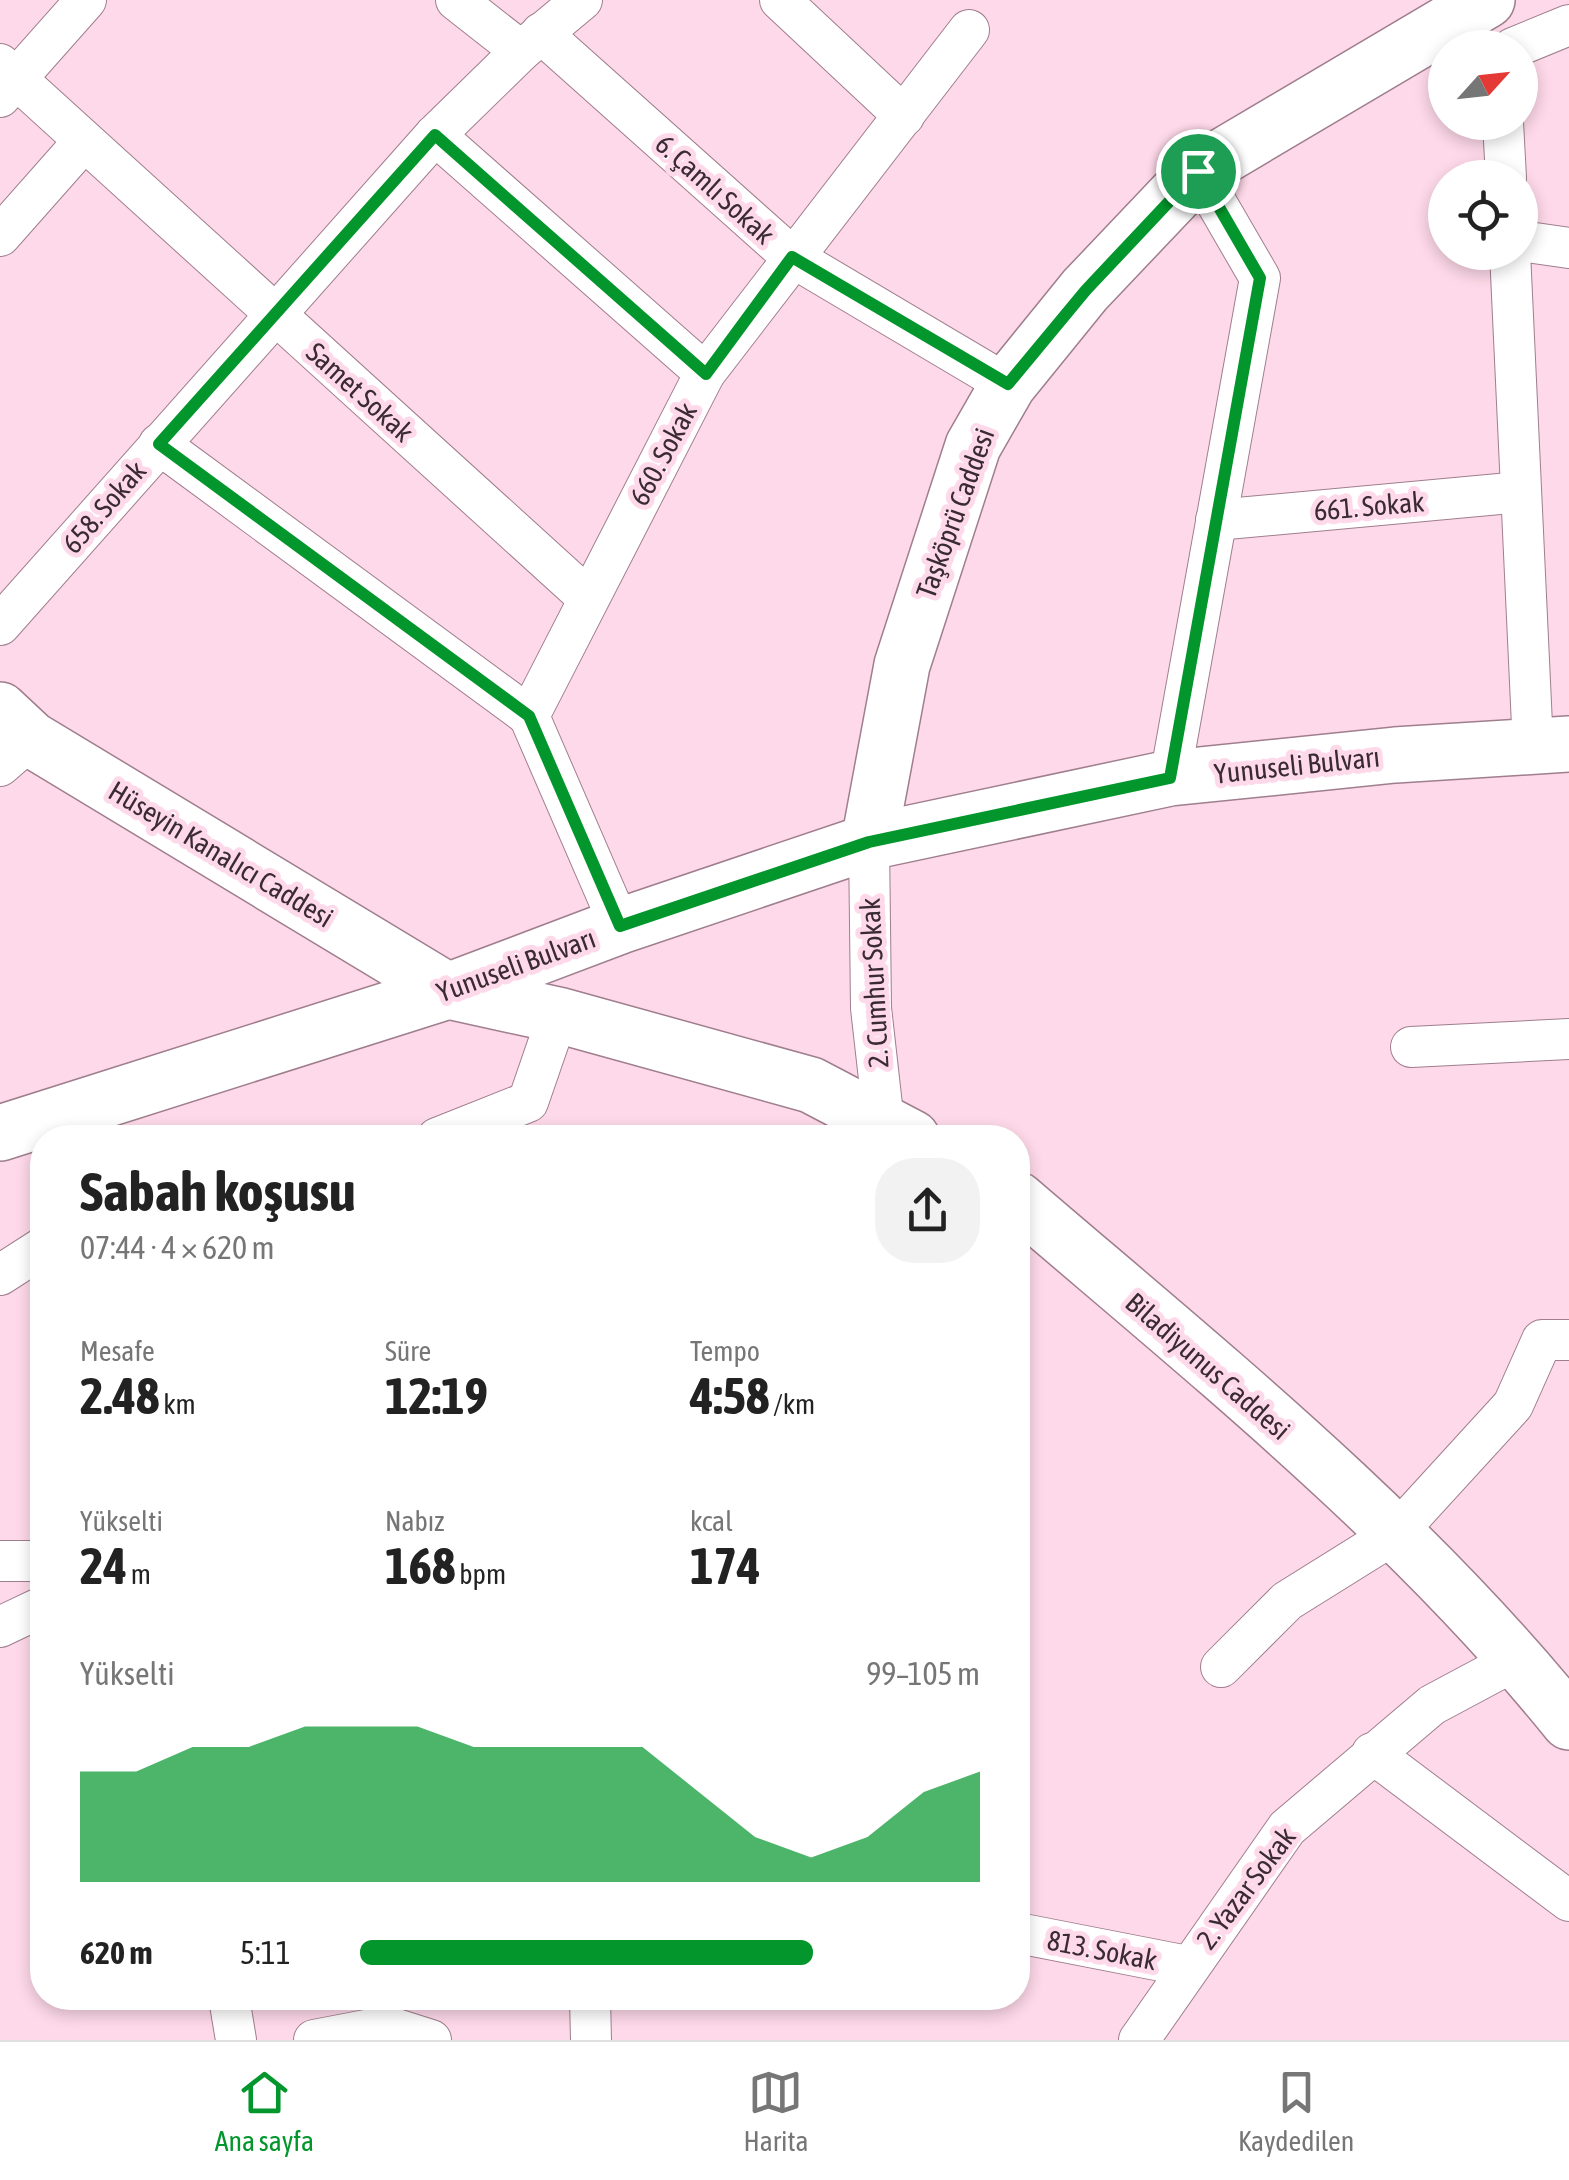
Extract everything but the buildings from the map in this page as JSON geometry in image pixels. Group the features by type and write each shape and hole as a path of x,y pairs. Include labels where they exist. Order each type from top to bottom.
{"street":[{"path":"6,80 86,0"},
{"name":"6. Çamlı Sokak","path":"456,0 531,42 792,257 1008,384"},
{"name":"658. Sokak","path":"0,625 435,135 531,42 582,0"},
{"path":"780,0 904,116"},
{"path":"1486,0 1494,30"},
{"name":"Taşköprü Caddesi","path":"869,842 902,665 973,446 1008,384 1086,290 1198,171 1486,0"},
{"path":"1538,38 1569,26"},
{"name":"660. Sokak","path":"529,716 706,374 969,30"},
{"name":"Samet Sokak","path":"6,80 84,140 588,598"},
{"path":"435,135 706,374"},
{"path":"0,236 84,140"},
{"path":"1170,778 1260,278 1198,171"},
{"path":"1538,244 1569,248"},
{"path":"1511,270 1521,492 1551,746"},
{"path":"159,444 529,716 620,926"},
{"name":"661. Sokak","path":"1216,520 1521,492"},
{"name":"Hüseyin Kanalıcı Caddesi","path":"10,738 448,991"},
{"name":"Yunuseli Bulvarı","path":"0,1132 448,991 620,926 869,842 1170,778 1395,756 1551,746"},
{"name":"2. Cumhur Sokak","path":"869,842 871,1008 897,1125"},
{"path":"448,991 558,1016 811,1086 888,1125"},
{"path":"470,1125 528,1102 558,1016"},
{"path":"1411,1047 1569,1039"},
{"name":"Biladiyunus Caddesi","path":"1030,1211 1396,1534 1518,1659 1569,1722"},
{"path":"0,1276 30,1256"},
{"path":"1221,1667 1288,1601 1396,1534 1512,1406 1542,1340 1569,1340"},
{"path":"0,1561 30,1562"},
{"path":"0,1627 30,1613"},
{"name":"2. Yazar Sokak","path":"1138,2040 1287,1828 1432,1705 1518,1659"},
{"path":"1372,1753 1569,1901"},
{"name":"813. Sokak","path":"1030,1935 1187,1966"},
{"path":"231,2010 236,2040"},
{"path":"590,2010 591,2040"},
{"path":"314,2040 387,2026 431,2040"}],"route":[{"path":"435,135 706,374 792,257 1008,384 1086,290 1198,171 1260,278 1170,778 869,842 620,926 529,716 159,444 435,135"}]}
